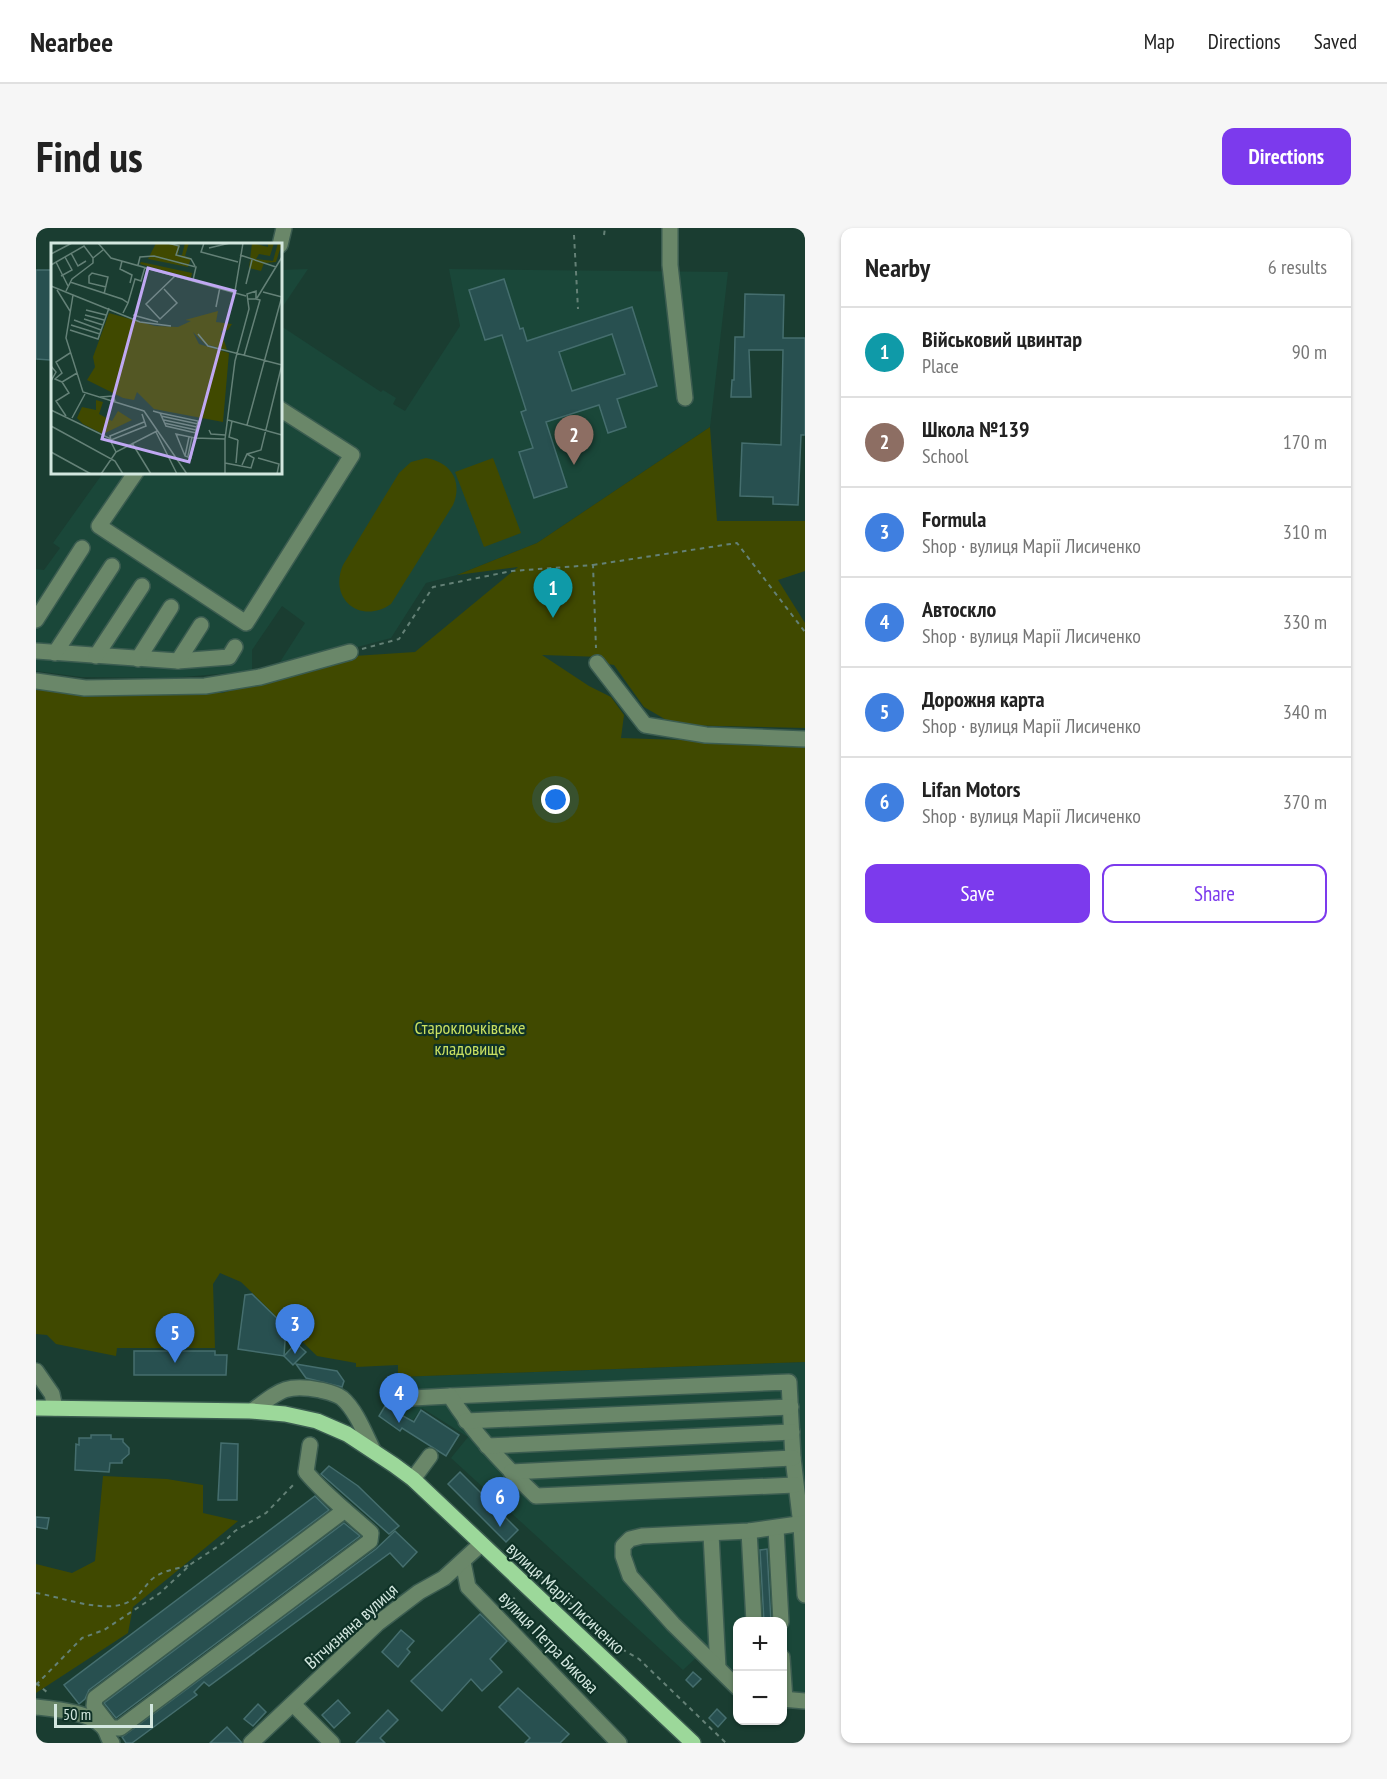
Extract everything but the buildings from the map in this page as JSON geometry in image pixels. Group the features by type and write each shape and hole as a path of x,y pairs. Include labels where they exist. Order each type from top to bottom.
{"main road":[{"name":"вулиця Марії Лисиченко","path":"36,1408 252,1411 285,1414 317,1421 347,1434 413,1479 693,1743"}],"street":[{"path":"280,243 284,228"},
{"path":"670,228 670,265 685,398"},
{"path":"135,474 99,526 246,623 352,455 282,410"},
{"path":"36,620 82,548"},
{"path":"55,652 112,566"},
{"path":"96,656 142,586"},
{"path":"138,659 171,607"},
{"path":"177,661 201,625"},
{"path":"36,651 177,661 229,657 236,647"},
{"path":"36,681 85,688 205,686 260,677 350,652"},
{"path":"597,663 645,725 706,735 805,739"},
{"path":"36,1371 52,1394 56,1408"},
{"path":"394,1399 789,1382 795,1485 803,1524 805,1595"},
{"path":"252,1411 277,1393 293,1387 302,1386 333,1393 351,1408 373,1450"},
{"path":"450,1396 466,1421 487,1446 536,1496 795,1485"},
{"path":"466,1421 791,1407"},
{"path":"487,1446 792,1431"},
{"path":"310,1445 306,1472 371,1533 370,1541 120,1728 111,1728 94,1706 96,1698 345,1510"},
{"path":"413,1479 430,1456"},
{"path":"511,1472 793,1458"},
{"path":"733,1683 673,1624 630,1576 622,1556 623,1546 630,1539 642,1536 711,1534 803,1524"},
{"path":"776,1528 781,1617"},
{"path":"749,1531 754,1617"},
{"path":"711,1534 718,1668"},
{"name":"Вітчизняна вулиця","path":"251,1743 378,1623 419,1592 444,1578 481,1544"},
{"name":"вулиця Петра Бикова","path":"463,1562 468,1587 619,1743"},
{"path":"787,1700 805,1701"},
{"path":"293,1704 332,1743"},
{"path":"36,1707 90,1718 104,1727 108,1740 112,1743"}],"path":[{"path":"604,228 604,235"},
{"path":"574,235 578,309"},
{"path":"350,652 399,639 433,587 512,571 593,565 736,543 805,632"},
{"path":"593,565 597,663"},
{"path":"36,1684 82,1638 104,1630 160,1593 191,1564 224,1543 235,1531 266,1513 306,1472"},
{"path":"36,1593 75,1602 109,1606 131,1601 152,1579 167,1571 191,1564"}],"shaded area":[{"path":"308,269 282,308 282,270"},
{"path":"449,269 728,272 710,427 537,543 457,575 426,583 391,638 350,649 280,662 305,623 282,606 252,650 252,671 172,678 81,677 36,671 36,569 44,570 60,548 53,543 102,474 282,474 282,327 381,392 383,390 396,398 393,404 405,411 460,326"},
{"path":"805,1362 805,1706 787,1704 787,1617 733,1617 733,1687 698,1656 683,1670 451,1458 468,1437 422,1408 413,1420 381,1403 380,1393 396,1393 398,1377"}],"green space":[{"name":"Староклочківське кладовище","path":"710,427 717,521 805,521 805,571 778,580 805,623 805,728 675,725 644,707 614,665 602,663 602,657 542,655 589,686 611,697 624,715 621,738 805,744 805,1362 398,1377 398,1365 356,1367 356,1363 317,1356 241,1282 220,1273 213,1284 215,1348 117,1348 116,1356 56,1344 47,1335 36,1334 36,690 104,693 222,693 354,656 415,652 518,567 457,575 537,543"},
{"path":"426,458 442,464 453,474 457,489 453,505 391,604 380,610 369,612 359,610 350,605 340,588 343,565 399,473 411,462"},
{"path":"493,458 521,533 484,547 455,472"},
{"path":"103,1476 167,1479 203,1485 203,1513 238,1521 133,1607 128,1633 36,1693 36,1564 72,1573 95,1561"}],"place":[{"name":"Школа №139","path":"574,465"},
{"name":"Військовий цвинтар","path":"553,618"},
{"name":"Formula","path":"295,1354"},
{"name":"Дорожня карта","path":"175,1363"},
{"name":"Автоскло","path":"399,1423"},
{"name":"Lifan Motors","path":"500,1527"}]}
